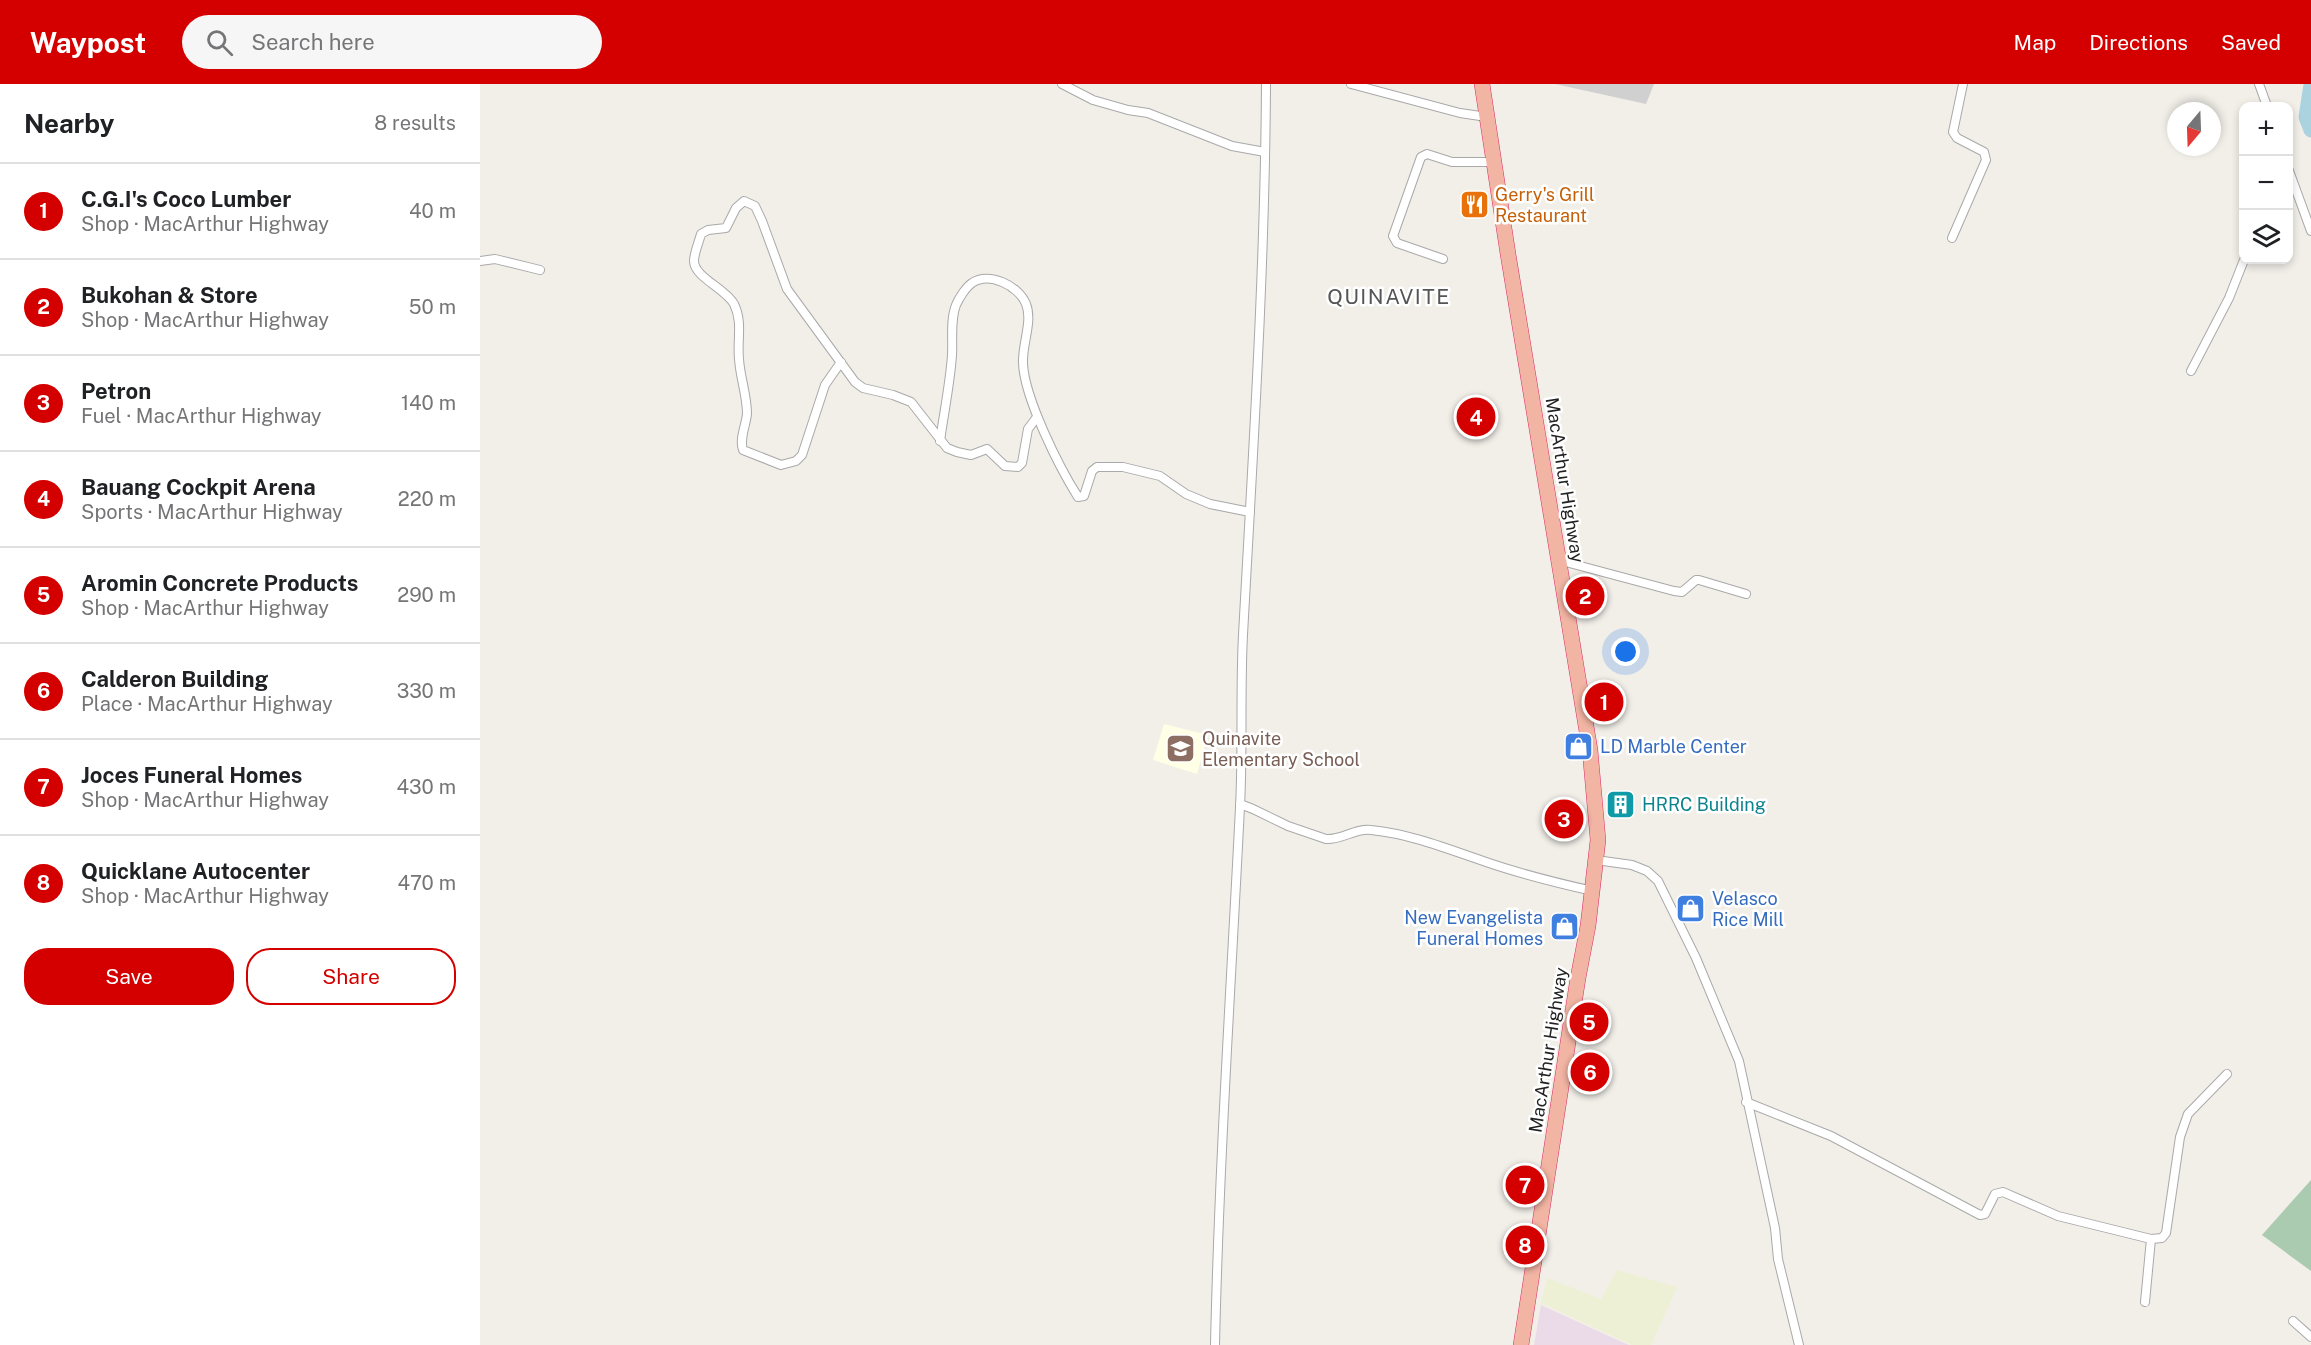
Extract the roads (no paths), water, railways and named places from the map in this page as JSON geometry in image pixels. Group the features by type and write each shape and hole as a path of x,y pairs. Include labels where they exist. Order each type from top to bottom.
{"highway":[{"name":"MacArthur Highway","path":"1482,84 1590,750 1598,829 1593,891 1521,1345"}],"street":[{"path":"1062,84 1093,100 1155,116 1232,146 1265,152"},
{"path":"1215,1345 1216,1265 1224,1088 1240,804 1243,641 1265,152 1266,84"},
{"path":"1351,84 1460,113 1486,117"},
{"path":"1952,238 1986,160 1984,152 1954,135 1953,128 1963,84"},
{"path":"2259,84 2266,102"},
{"path":"1443,259 1397,243 1393,236 1421,157 1427,154 1452,162 1494,162"},
{"path":"2293,179 2311,231"},
{"path":"841,362 825,385 802,455 796,460 781,465 743,450 742,441 747,415 746,393 738,356 741,329 735,305 726,293 698,273 694,261 701,234 708,230 726,228 739,202 744,201 755,206 787,289 841,362 855,382 863,388 911,402 947,448 964,454 987,449 1005,466 1018,467 1022,463 1028,429 1037,417"},
{"path":"480,261 495,259 540,270"},
{"path":"2191,370 2229,298 2242,264"},
{"path":"940,441 952,356 953,315 962,295 973,283 982,279 996,279 1020,293 1026,304 1028,318 1023,346 1023,370 1037,417 1080,498 1084,496 1092,471 1097,467 1123,467 1160,476 1186,494 1210,504 1250,512"},
{"path":"1558,560 1674,591 1682,592 1699,580 1746,594"},
{"path":"1240,804 1254,808 1288,826 1326,839 1355,830 1369,829 1418,838 1517,872 1593,891"},
{"path":"1596,860 1632,865 1647,871 1658,881 1696,958 1739,1061 1775,1228 1778,1259 1799,1345"},
{"path":"1746,1102 1832,1136 1980,1215 1984,1214 1995,1194 2003,1192 2058,1216 2151,1239 2162,1238 2167,1229 2180,1137 2188,1114 2191,1108 2227,1074"},
{"path":"2145,1302 2151,1239"},
{"path":"2293,1321 2311,1337"}],"waterway":[{"path":"2311,85 2306,117 2311,130"}],"place":[{"name":"Gerry's Grill Restaurant","path":"1474,204"},
{"name":"Bauang Cockpit Arena","path":"1476,417"},
{"name":"Bukohan & Store","path":"1585,596"},
{"name":"C.G.I's Coco Lumber","path":"1604,702"},
{"name":"LD Marble Center","path":"1579,746"},
{"name":"Quinavite Elementary School","path":"1181,748"},
{"name":"HRRC Building","path":"1621,804"},
{"name":"Petron","path":"1564,819"},
{"name":"Velasco Rice Mill","path":"1691,908"},
{"name":"New Evangelista Funeral Homes","path":"1564,927"},
{"name":"Aromin Concrete Products","path":"1589,1022"},
{"name":"Calderon Building","path":"1590,1072"},
{"name":"Joces Funeral Homes","path":"1525,1185"},
{"name":"Quicklane Autocenter","path":"1525,1245"}],"district":[{"name":"QUINAVITE","path":"1389,296"}]}
